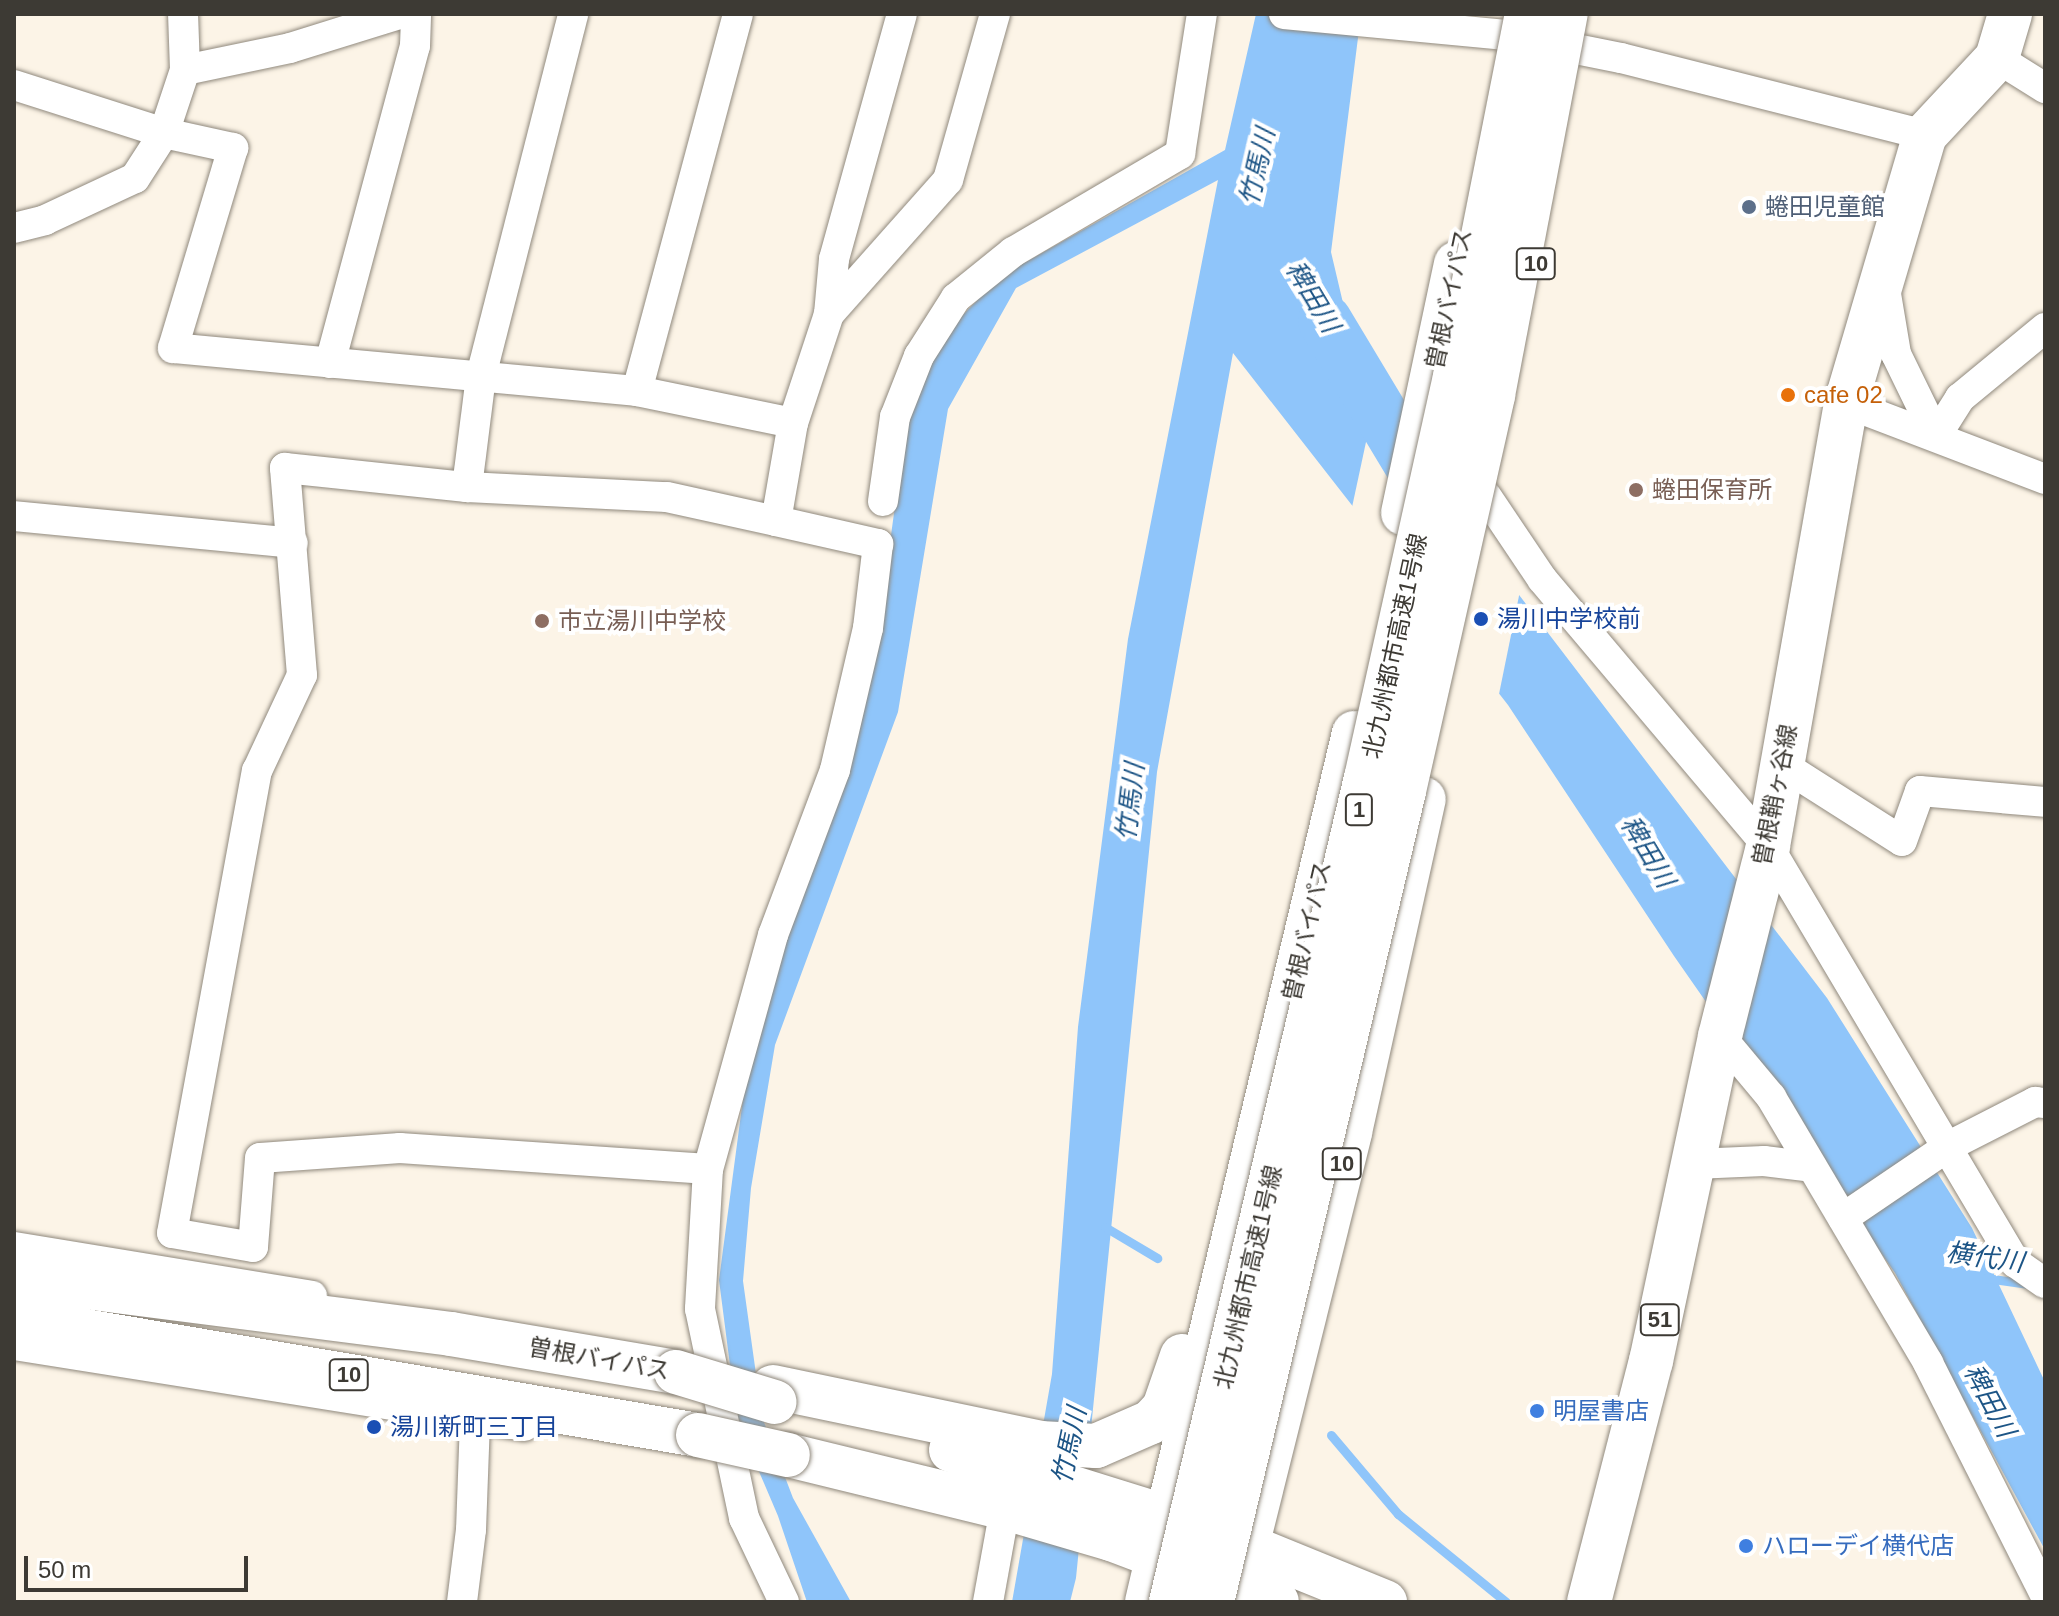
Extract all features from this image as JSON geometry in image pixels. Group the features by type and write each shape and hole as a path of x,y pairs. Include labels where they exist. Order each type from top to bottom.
{"main road":[{"name":"曽根鞘ヶ谷線","path":"1589,1602 1694,1164 1720,1036 1765,856 1846,403 1925,135 1997,58 2010,14"},
{"name":"曽根バイパス","path":"1171,1536 1514,21"},
{"name":"北九州都市高速1号線","path":"1171,1602 1366,778 1455,377 1514,21"},
{"name":"北九州都市高速1号線","path":"1232,1584 1572,26"},
{"name":"10","path":"14,1319 691,1434 788,1455 1027,1486 1092,1520 1171,1536 1232,1584 1266,1471 1350,1132 1437,739 1522,349 1572,26"},
{"name":"10","path":"1171,1536 1213,1497 1307,1121 1437,739"},
{"path":"1027,1486 1096,1446 1151,1422 1164,1408 1176,1380 1296,907 1345,772"},
{"name":"曽根バイパス","path":"14,1278 392,1328 676,1372 774,1394 1027,1486"},
{"path":"1266,1471 1275,1537 1310,1572 1385,1602"},
{"path":"1147,1602 1171,1536"},
{"path":"1232,1584 1310,1572"},
{"path":"1232,1584 1277,1602"}],"street":[{"path":"14,228 45,220 135,178 164,133 185,70 183,14"},
{"path":"185,70 290,48 399,14"},
{"path":"330,363 415,46 416,14"},
{"path":"467,487 481,376 573,14"},
{"path":"637,391 738,14"},
{"path":"776,521 793,423 829,314 834,259 902,14"},
{"path":"829,314 948,180 995,14"},
{"path":"883,501 895,417 919,356 956,298 1013,252 1180,154 1202,14"},
{"path":"1284,14 1372,20 1514,21 1572,26 1925,135"},
{"path":"1997,58 2045,88"},
{"path":"14,85 164,133 233,148 173,348 637,391 793,423"},
{"path":"1882,275 1896,354 1936,436"},
{"path":"1936,436 1960,398 2045,328"},
{"path":"1846,403 2045,479"},
{"path":"708,1169 400,1148 260,1158 253,1247 172,1233 257,771 302,675 285,468 467,487 667,497 878,544 868,628 835,770 773,935 708,1169 700,1309 744,1518 784,1602"},
{"path":"1486,505 1765,856 2016,1263 2045,1283"},
{"path":"14,516 293,543"},
{"path":"1781,764 1902,841 1920,791 2045,802"},
{"path":"1720,1036 1771,1097 1928,1363 2045,1595"},
{"path":"1843,1218 1944,1150 2035,1102 2045,1103"},
{"path":"1694,1164 1764,1161 1812,1167"},
{"path":"14,1247 333,1299 392,1328"},
{"path":"14,1345 475,1420 691,1434"},
{"path":"462,1602 471,1530 475,1420"},
{"path":"988,1602 1027,1486"}],"water":[{"name":"竹馬川","path":"1256,14 1361,14 1331,252 1364,392 1827,998 1972,1228 2045,1382 2045,1550 1895,1273 1674,956 1508,705 1233,353 1157,772 1076,1578 1070,1602 1012,1602 1052,1374 1078,1027 1128,639 1218,180 1016,288 948,409 898,712 775,1045 751,1188 743,1281 762,1417 793,1498 851,1602 807,1602 778,1516 737,1420 719,1280 750,1046 874,661 907,417 929,363 955,323 1001,276 1225,150"}],"pier":[{"path":"1375,400 1521,586 1498,699 1351,512"}],"waterway":[{"name":"稗田川","path":"1325,321 1415,471"},
{"path":"1105,1227 1157,1258"},
{"name":"横代川","path":"1986,1278 2027,1284"},
{"path":"1331,1435 1398,1514 1506,1602"}],"place":[{"name":"蜷田児童館","path":"1749,207"},
{"name":"cafe 02","path":"1788,395"},
{"name":"蜷田保育所","path":"1636,490"},
{"name":"湯川中学校前","path":"1481,619"},
{"name":"市立湯川中学校","path":"542,621"},
{"name":"明屋書店","path":"1537,1411"},
{"name":"湯川新町三丁目","path":"374,1427"},
{"name":"ハローデイ横代店","path":"1746,1546"}]}
